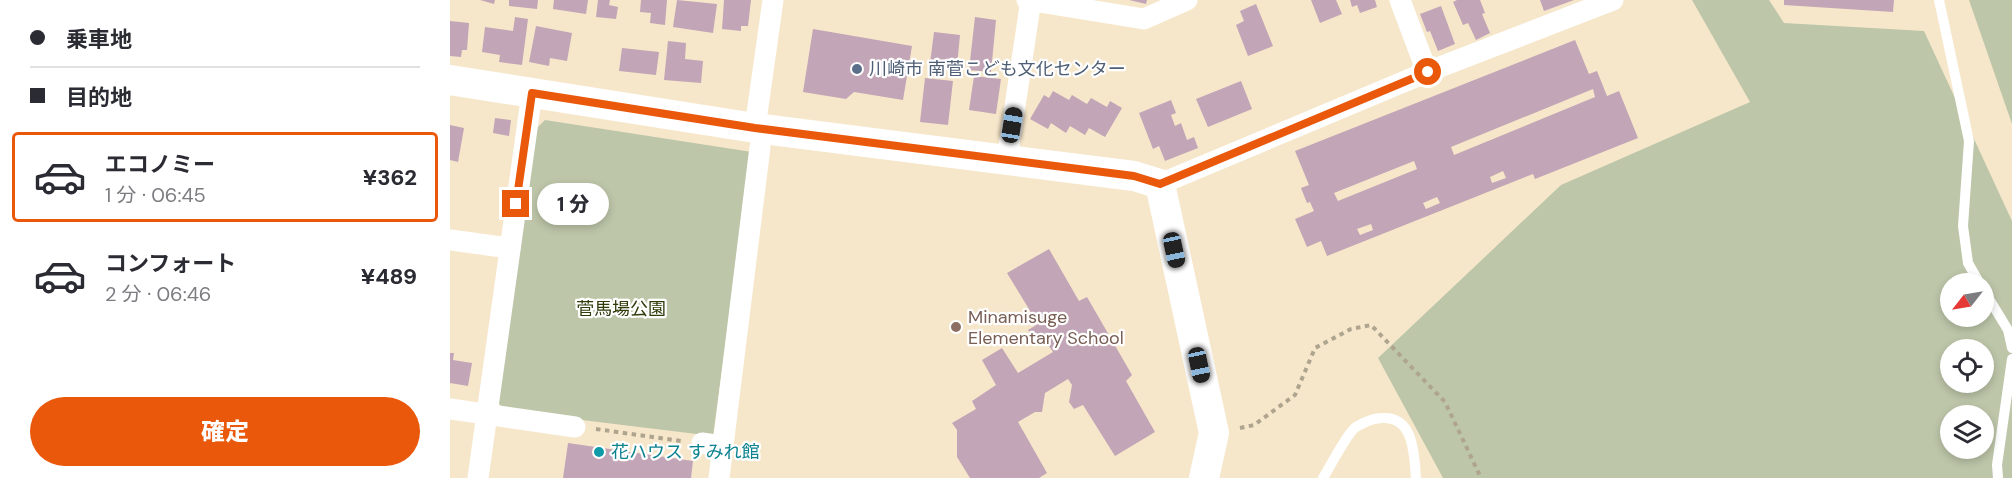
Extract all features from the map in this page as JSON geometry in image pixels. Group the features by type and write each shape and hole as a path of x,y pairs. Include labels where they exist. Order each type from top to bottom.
{"street":[{"path":"719,478 712,445 758,138 773,0"},
{"path":"1007,159 1030,0 1144,19 1187,0"},
{"path":"1400,0 1428,72"},
{"path":"450,80 532,93 758,138 1007,159 1134,176 1160,184 1605,1"},
{"path":"478,478 532,93"},
{"path":"1160,184 1214,434 1204,478"},
{"path":"450,240 510,248"},
{"path":"450,409 575,427"}],"lane":[{"path":"1939,0 1969,141 1963,226 1968,263 1974,273"},
{"path":"1994,307 2008,330 2012,348"},
{"path":"1998,478 1997,465 2012,359"},
{"path":"1323,478 1354,428 1377,418 1391,417 1405,427 1413,448 1416,478"}],"path":[{"path":"1235,429 1254,425 1295,395 1315,348 1351,329 1371,324 1445,402 1481,478"},
{"path":"575,427 712,445"}],"green space":[{"path":"1692,0 1769,0 1784,23 1924,31 2012,221 2012,478 1443,478 1378,358 1561,185 1750,102"},
{"path":"1969,0 2012,0 2012,124"},
{"name":"菅馬場公園","path":"545,120 752,152 713,436 507,411 497,402 537,128"}],"building":[{"path":"480,0 495,0 494,4"},
{"path":"509,0 538,0 537,9 509,6"},
{"path":"554,0 588,0 586,14 553,9"},
{"path":"598,0 610,0 609,5 618,7 616,19 596,17"},
{"path":"641,0 667,0 665,25 650,23 651,13 640,12"},
{"path":"677,0 717,4 713,33 673,27"},
{"path":"724,0 751,0 748,26 741,26 741,31 722,29"},
{"path":"1129,0 1147,0 1146,4"},
{"path":"1311,0 1336,0 1342,14 1320,23"},
{"path":"1350,0 1375,0 1377,7 1360,13 1357,5 1352,7"},
{"path":"1480,0 1485,13 1482,14 1490,33 1476,40 1468,23 1463,25 1453,2"},
{"path":"1540,0 1574,0 1544,11"},
{"path":"1784,0 1894,0 1893,12 1784,5"},
{"path":"1256,4 1273,46 1248,56 1236,25 1244,21 1240,11"},
{"path":"1441,6 1455,44 1438,51 1420,14"},
{"path":"515,17 528,19 522,65 499,62 500,55 482,52 485,27 513,31"},
{"path":"975,17 996,20 991,72 969,70"},
{"path":"450,21 469,23 467,50 462,50 461,57 450,56"},
{"path":"536,26 572,33 567,61 550,58 549,66 529,62"},
{"name":"川崎市 南菅こども文化センター","path":"813,29 912,46 903,100 854,92 846,99 803,92"},
{"path":"934,32 960,35 957,66 930,63"},
{"path":"1575,40 1589,74 1597,71 1607,96 1619,91 1638,138 1535,179 1533,174 1327,256 1321,241 1307,247 1295,219 1314,211 1310,202 1307,203 1301,188 1309,185 1295,151","holes":["1593,89 1595,97 1454,155 1451,147","1414,161 1417,169 1338,201 1334,193","1503,171 1506,178 1492,183 1490,177","1437,197 1440,203 1426,209 1423,203","1371,224 1373,230 1360,235 1357,229"]},
{"path":"668,41 686,43 685,59 703,61 701,83 664,80"},
{"path":"622,48 659,52 656,75 619,71"},
{"path":"974,76 1001,79 996,114 969,110"},
{"path":"925,78 953,81 948,125 920,122"},
{"path":"1241,81 1252,109 1208,127 1196,99"},
{"path":"1053,91 1069,100 1072,95 1087,104 1091,98 1107,107 1110,101 1122,108 1105,137 1089,128 1085,135 1070,126 1066,133 1051,123 1048,129 1030,119 1044,95 1049,98"},
{"path":"1171,100 1176,113 1171,115 1175,126 1181,123 1187,140 1194,137 1198,148 1165,161 1159,146 1153,149 1139,113"},
{"path":"495,118 511,120 509,136 493,133"},
{"path":"450,125 464,128 458,162 450,160"},
{"path":"1049,249 1079,301 1087,297 1132,375 1126,381 1155,432 1115,456 1083,405 1074,409 1069,402 1072,385 1068,379 1045,393 1042,412 1035,412 1018,422 1047,473 1039,478 970,478 957,457 957,430 952,423 976,409 972,401 996,385 982,360 1002,348 1018,373 1053,352 1047,343 1034,339 1028,330 1038,324 1007,273"},
{"path":"450,353 454,353 453,360 472,363 468,386 450,383"},
{"name":"花ハウス すみれ館","path":"568,443 693,461 691,478 563,478"}],"place":[{"name":"川崎市 南菅こども文化センター","path":"857,69"},
{"name":"Minamisuge Elementary School","path":"956,327"},
{"name":"花ハウス すみれ館","path":"599,452"}],"route":[{"path":"516,204 532,93 755,128 1134,176 1160,184 1428,72"}]}
